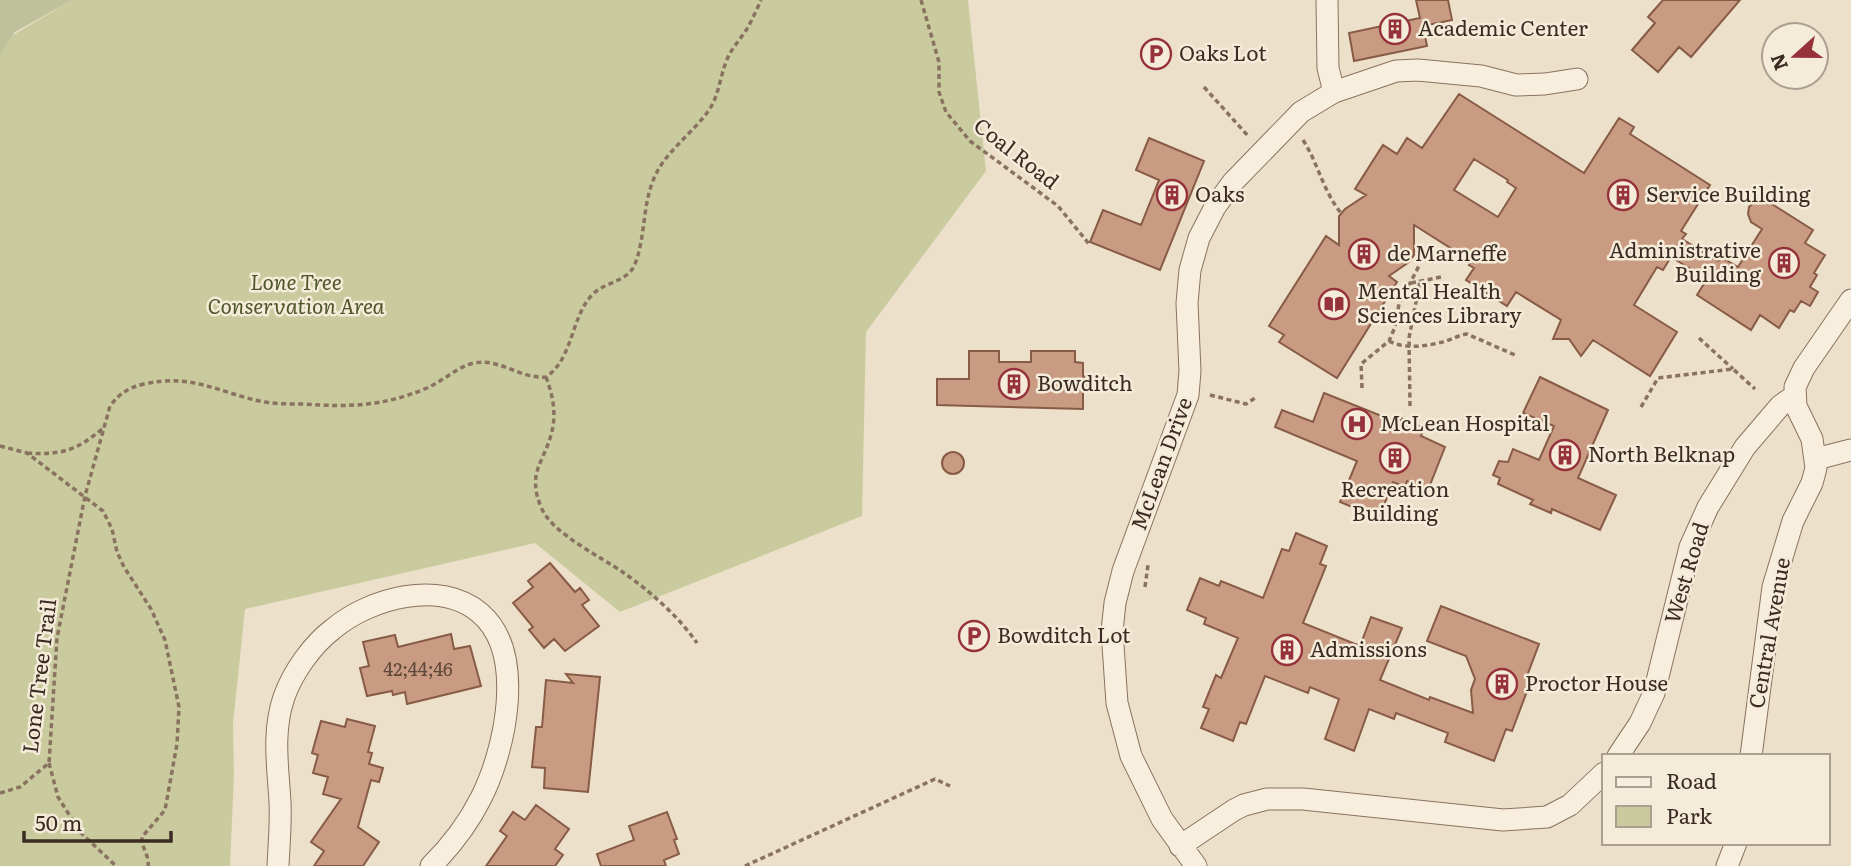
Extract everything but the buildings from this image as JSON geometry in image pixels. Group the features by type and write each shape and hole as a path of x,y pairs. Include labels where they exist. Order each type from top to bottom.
{"street":[{"path":"1327,0 1328,68 1334,92"},
{"name":"McLean Drive","path":"1196,866 1158,812 1138,773 1119,718 1112,631 1118,588 1188,395 1188,288 1199,239 1223,193 1243,169 1301,112 1334,92 1384,74 1406,70 1481,76 1516,85 1577,79"},
{"name":"West Road","path":"1619,754 1640,723 1654,693 1688,554 1708,507 1745,447 1780,406 1794,396 1799,378 1851,300"},
{"path":"1794,396 1799,414 1812,439 1816,458 1851,450"},
{"name":"Central Avenue","path":"1751,754 1773,587 1793,521 1815,476 1816,458"},
{"path":"278,866 280,817 277,738 281,710 296,673 321,639 353,616 391,601 438,594 461,601 489,623 503,656 507,700 498,751 482,797 456,838 431,866"},
{"path":"1180,846 1234,810 1267,799 1303,799 1503,820 1547,817 1570,805 1602,775"},
{"path":"1727,866 1735,845"}],"path":[{"path":"697,643 682,621 627,575 554,526 542,510 535,490 537,466 551,436 554,414 546,377 560,363 585,305 593,295 629,274 635,264 646,200 656,174 685,135 707,113 715,99 730,53 748,27 761,0"},
{"name":"Coal Road","path":"921,0 939,62 939,92 946,112 970,141 1058,206 1089,244"},
{"path":"1204,87 1251,139"},
{"path":"1299,136 1315,159 1332,202 1341,213"},
{"path":"1362,388 1361,364 1389,341 1395,327 1399,304 1420,264"},
{"path":"1411,283 1441,277"},
{"path":"1410,406 1410,330 1420,281"},
{"path":"1389,341 1409,346 1430,345 1467,334 1515,355"},
{"path":"1699,338 1755,389"},
{"name":"Lone Tree Trail","path":"0,793 20,787 48,763 57,638 85,496 110,407 119,394 131,387 164,380 189,380 265,402 348,407 392,401 430,387 471,364 486,362 536,378 546,377"},
{"path":"1641,407 1658,378 1733,369"},
{"path":"1210,395 1246,404 1255,398"},
{"path":"0,446 49,455 70,451 104,428"},
{"path":"27,453 103,511 124,567 150,609 165,640 179,707 177,744 165,810 161,818 142,837 141,843 149,861 148,866"},
{"path":"1145,587 1149,562"},
{"path":"48,763 58,797 80,832 116,866"},
{"path":"745,866 935,779 950,786"}],"green space":[{"path":"0,0 72,0 15,32 0,54"},
{"name":"Lone Tree Conservation Area","path":"72,0 968,0 986,171 866,332 862,516 620,612 535,543 245,609 233,724 230,866 0,866 0,36 13,35"}],"place":[{"name":"Academic Center","path":"1395,29"},
{"name":"Oaks Lot","path":"1156,54"},
{"name":"Oaks","path":"1172,195"},
{"name":"Service Building","path":"1623,195"},
{"name":"de Marneffe","path":"1364,254"},
{"name":"Administrative Building","path":"1784,263"},
{"name":"Mental Health Sciences Library","path":"1334,304"},
{"name":"Bowditch","path":"1014,384"},
{"name":"McLean Hospital","path":"1357,424"},
{"name":"North Belknap","path":"1565,455"},
{"name":"Recreation Building","path":"1395,458"},
{"name":"Bowditch Lot","path":"974,636"},
{"name":"Admissions","path":"1287,650"},
{"name":"Proctor House","path":"1502,684"}]}
